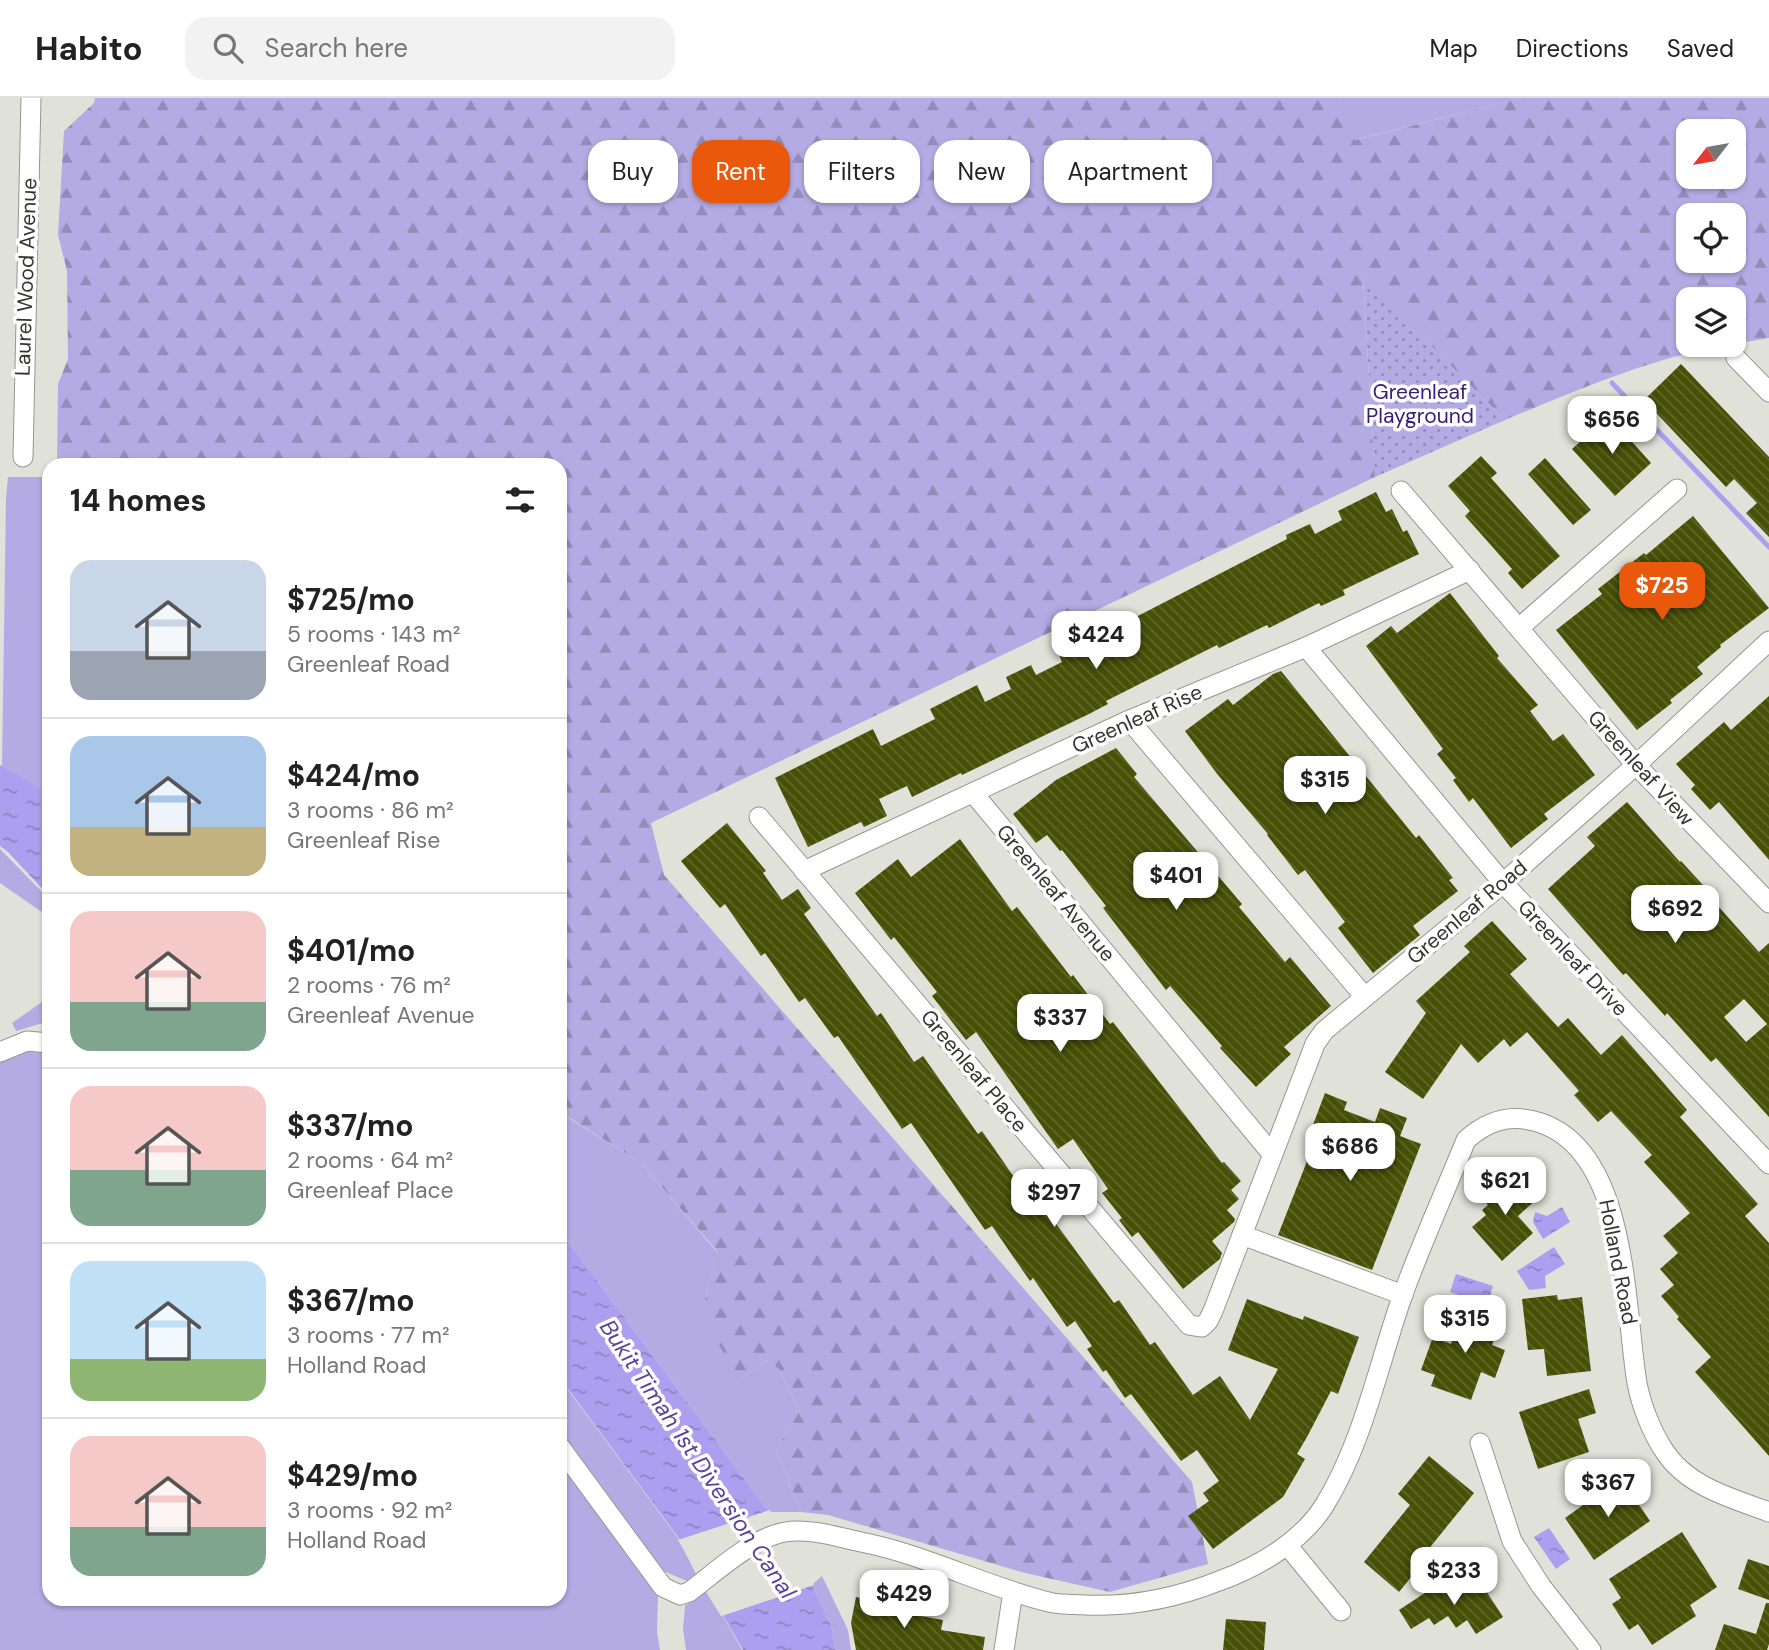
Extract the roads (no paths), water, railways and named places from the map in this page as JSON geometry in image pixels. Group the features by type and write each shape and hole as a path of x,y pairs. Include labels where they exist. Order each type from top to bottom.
{"street":[{"name":"Laurel Wood Avenue","path":"23,457 31,98"},
{"path":"1736,358 1769,392"},
{"path":"1519,628 1677,489"},
{"name":"Greenleaf View","path":"1401,491 1636,765 1769,903"},
{"name":"Greenleaf Rise","path":"804,871 1129,720 1307,647 1470,570"},
{"name":"Greenleaf Road","path":"1189,1325 1202,1327 1208,1321 1315,1044 1324,1031 1503,883 1769,642"},
{"name":"Greenleaf Drive","path":"1307,647 1503,883 1769,1164"},
{"path":"1129,720 1366,997"},
{"name":"Greenleaf Avenue","path":"974,794 1272,1154"},
{"name":"Greenleaf Place","path":"759,817 1189,1325"},
{"path":"0,1052 27,1041 42,1042"},
{"name":"Holland Road","path":"567,1457 663,1587 680,1595 689,1592 761,1540 784,1533 830,1535 887,1547 1056,1604 1108,1606 1152,1601 1235,1576 1287,1545 1323,1507 1350,1455 1403,1295 1466,1140 1488,1124 1514,1118 1546,1124 1562,1134 1593,1167 1606,1193 1625,1276 1638,1385 1649,1419 1665,1452 1700,1485 1769,1512"},
{"path":"1242,1235 1403,1295"},
{"path":"1480,1444 1512,1541 1541,1586 1591,1650"},
{"path":"1287,1545 1341,1611"},
{"path":"1004,1650 1013,1591"}],"water":[{"path":"0,765 42,791 42,888 0,846"},
{"path":"1562,1207 1570,1222 1543,1239 1533,1222 1535,1212 1547,1216"},
{"name":"Bukit Timah 1st Diversion Canal","path":"567,1240 769,1512 812,1585 832,1628 835,1650 743,1650 678,1537 567,1387"},
{"path":"1554,1247 1565,1264 1545,1276 1546,1288 1529,1290 1517,1271"},
{"path":"1456,1274 1493,1286 1487,1305 1450,1292"},
{"path":"1549,1528 1570,1559 1556,1569 1534,1537"}],"waterway":[{"path":"1612,383 1769,547"}],"park label":[{"name":"Greenleaf Playground","path":"1420,404"}]}
